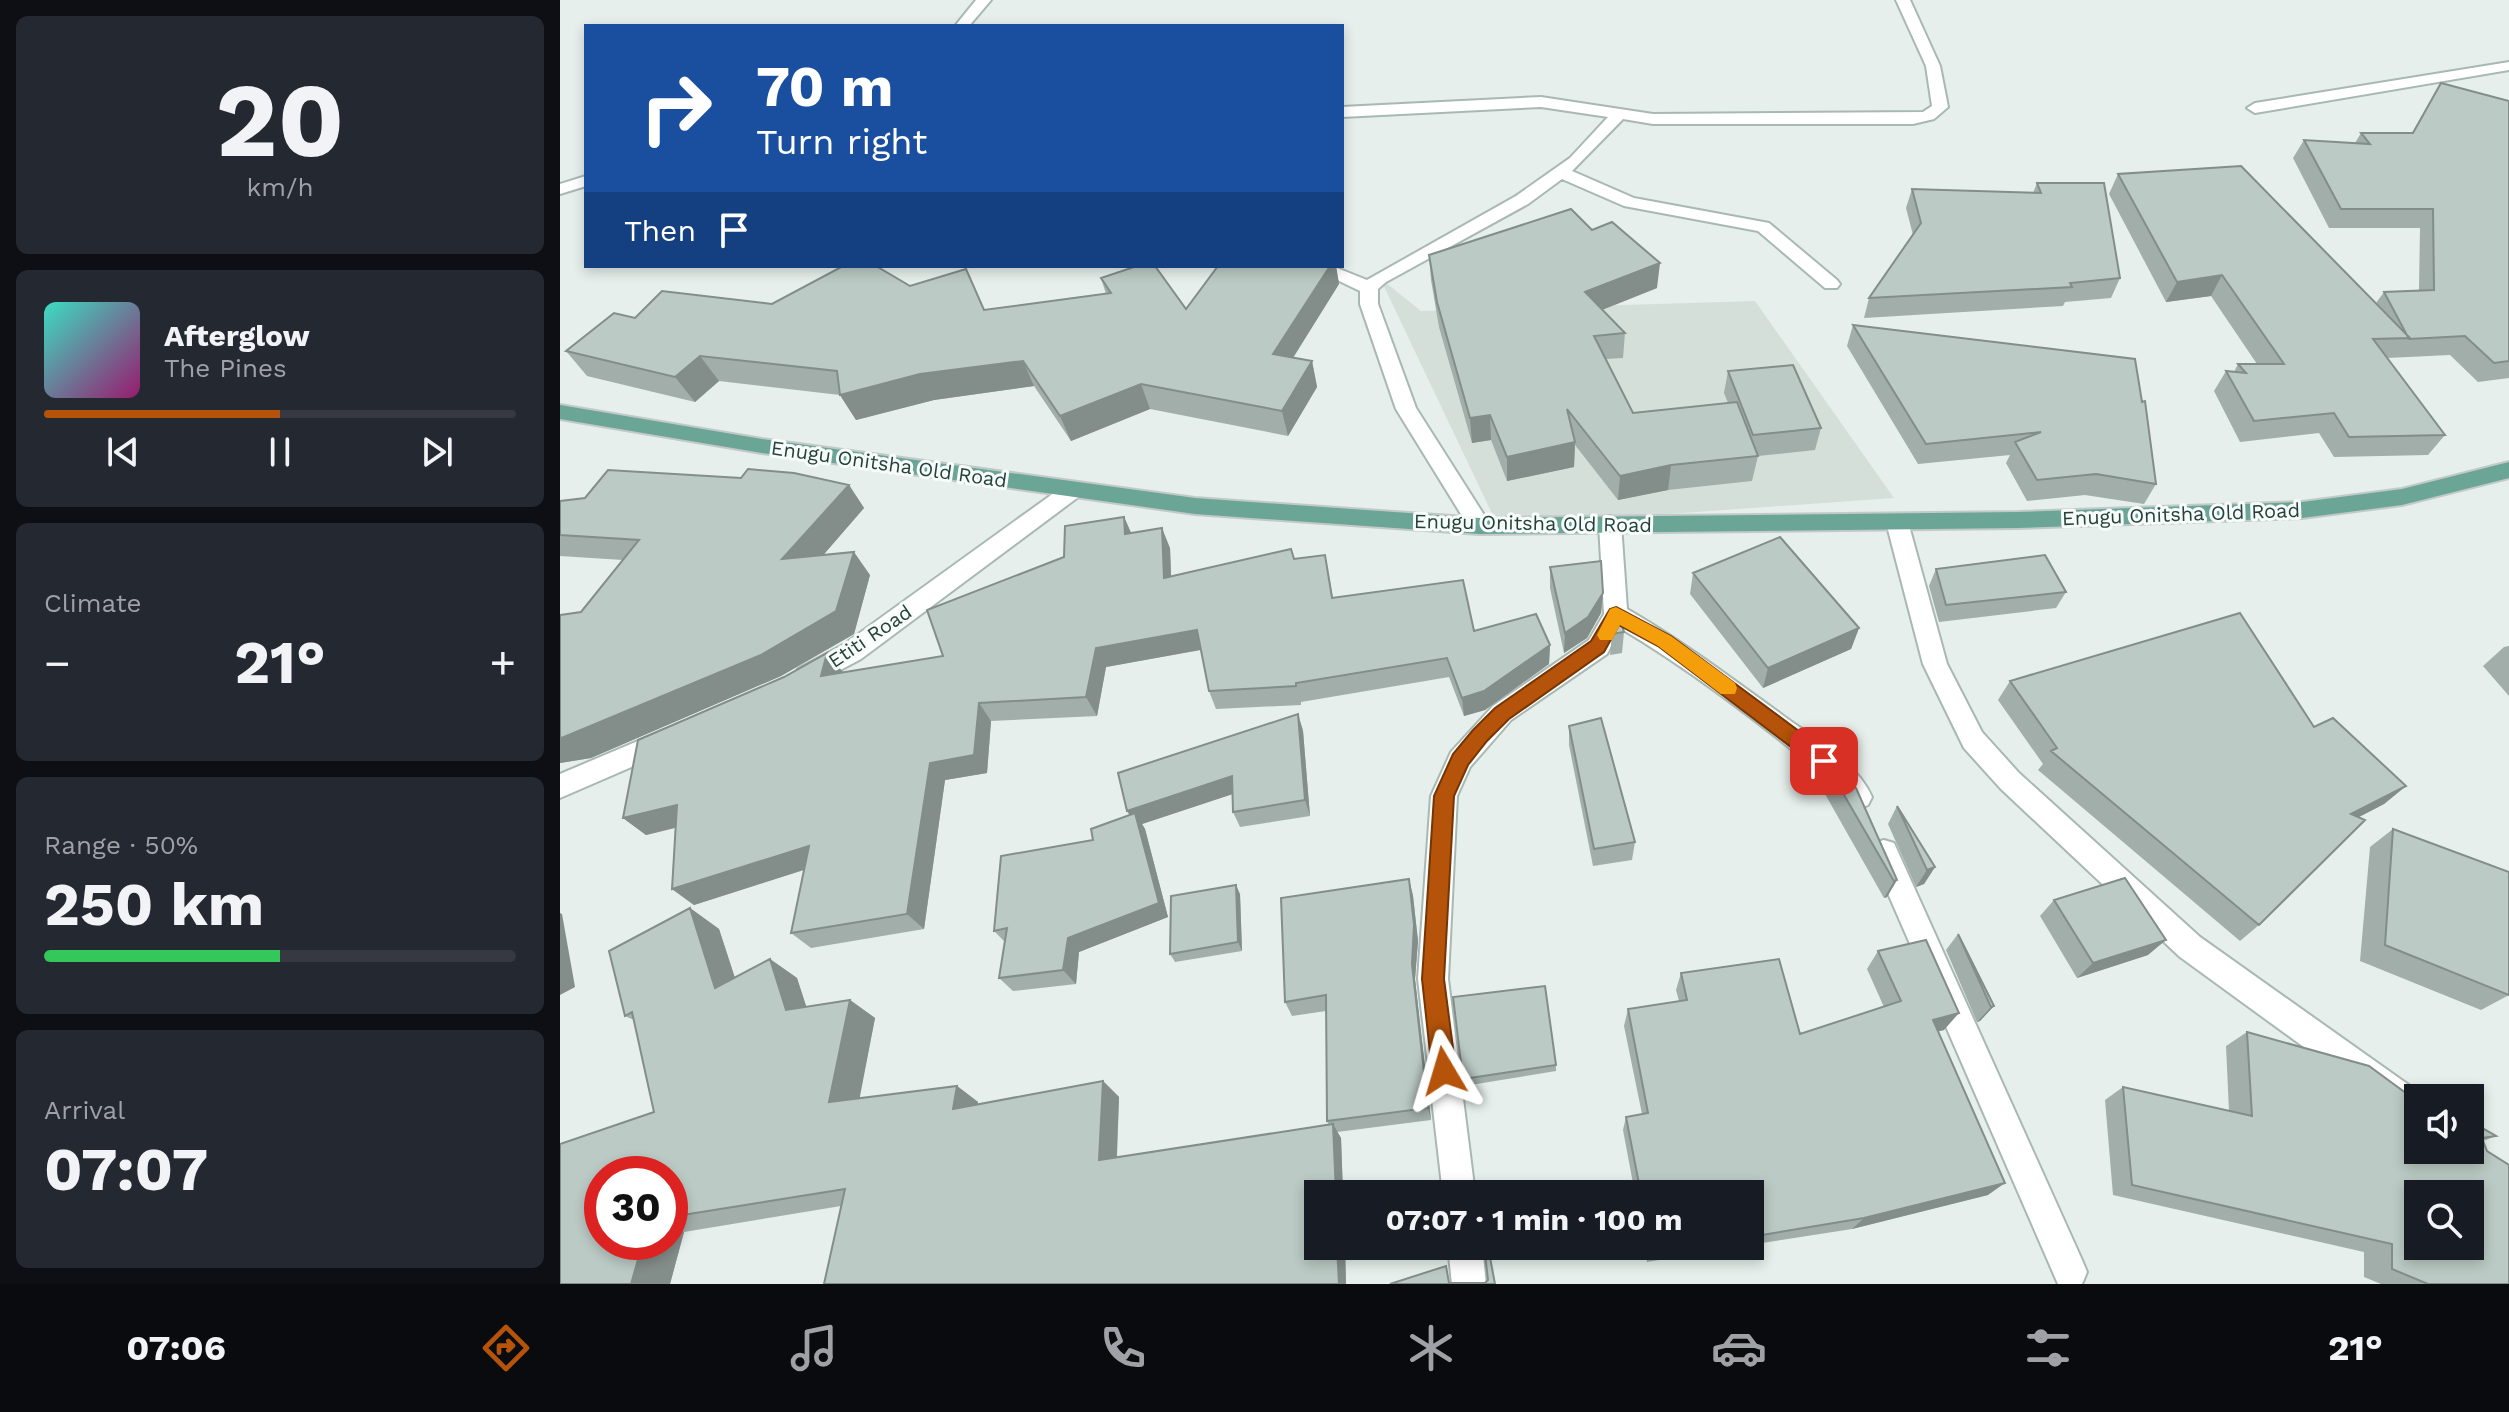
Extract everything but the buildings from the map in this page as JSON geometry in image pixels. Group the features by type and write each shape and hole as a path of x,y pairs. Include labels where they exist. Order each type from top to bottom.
{"main road":[{"name":"Enugu Onitsha Old Road","path":"560,412 762,446 1073,490 1293,515 1480,526 1897,522 2302,510 2402,497 2507,472"}],"street":[{"path":"963,24 984,0"},
{"path":"1344,112 1541,102 1619,114 1700,121 1913,119 1928,116 1940,107 1933,66 1915,19 1903,0"},
{"path":"2255,108 2509,66"},
{"path":"1480,526 1406,409 1369,304 1369,288 1380,278 1522,200 1562,173 1619,114"},
{"path":"1562,173 1645,206 1763,227 1831,284"},
{"path":"560,189 584,182"},
{"path":"1322,268 1369,288"},
{"name":"Etiti Road","path":"791,686 852,652 1073,490"},
{"path":"1897,522 1935,664 1973,740 2190,947 2404,1101"},
{"path":"1457,1180 1433,979 1444,796 1460,760 1502,713 1598,647 1616,614 1610,524"},
{"path":"1616,614 1665,641 1843,776 1860,798 2070,1272"},
{"path":"560,786 690,730"},
{"path":"1466,1260 1469,1284"}],"shaded area":[{"path":"1380,278 1421,311 1755,301 1894,498 1498,526"}],"slow traffic":[{"path":"1606,635 1616,614 1665,641 1728,688"}],"route":[{"path":"1444,1071 1433,979 1444,796 1460,760 1480,736 1502,713 1598,647 1616,614 1665,641 1824,761"}]}
